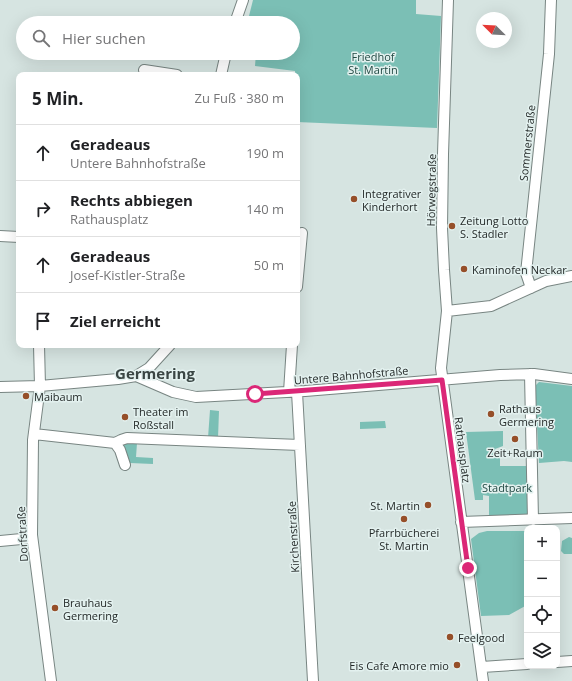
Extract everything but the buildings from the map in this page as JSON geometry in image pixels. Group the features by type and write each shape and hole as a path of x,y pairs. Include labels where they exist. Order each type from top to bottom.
{"street":[{"path":"237,16 243,0"},
{"name":"Hörwegstraße","path":"442,380 441,364 447,310 442,228 448,0"},
{"name":"Sommerstraße","path":"531,288 526,273 549,54 551,0"},
{"path":"222,72 224,60"},
{"path":"144,70 157,72"},
{"path":"300,255 302,233"},
{"path":"0,236 16,237"},
{"path":"447,310 491,306 557,278 572,276"},
{"name":"Dorfstraße","path":"39,348 40,386 34,434 32,538 51,681"},
{"path":"0,387 40,386 136,376 154,364 167,348"},
{"name":"Kirchenstraße","path":"292,348 293,392 300,444 313,681"},
{"path":"530,374 533,520"},
{"name":"Untere Bahnhofstraße","path":"136,376 172,392 196,397 293,392 500,375 530,374 572,379"},
{"name":"Rathausplatz","path":"442,380 483,681"},
{"path":"34,434 115,443 127,438 300,444"},
{"path":"115,443 120,450 125,465"},
{"path":"461,522 572,518"},
{"path":"0,541 32,538"},
{"path":"560,662 572,661"},
{"path":"482,667 524,664"}],"green space":[{"name":"Friedhof St. Martin","path":"253,0 416,0 416,14 441,16 437,128 300,122 300,72 255,66 255,60 300,60 300,16 249,16"},
{"path":"539,382 572,386 572,462 564,461 539,463 535,386"},
{"path":"210,410 219,411 218,438 208,438"},
{"path":"385,421 386,428 360,429 360,422"},
{"name":"Stadtpark","path":"503,431 503,446 495,449 496,453 500,455 500,466 527,466 529,517 489,516 489,496 483,495 483,500 475,500 466,432"},
{"path":"126,442 137,443 136,457 153,458 153,464 130,463 121,445"},
{"path":"487,531 524,531 524,607 509,615 481,616 471,539 479,533"},
{"path":"569,537 572,538 572,554 564,554 561,551 562,541"}],"place":[{"name":"Integrativer Kinderhort","path":"354,199"},
{"name":"Zeitung Lotto S. Stadler","path":"452,226"},
{"name":"Kaminofen Neckar","path":"464,269"},
{"name":"Maibaum","path":"26,396"},
{"name":"Rathaus Germering","path":"491,414"},
{"name":"Theater im Roßstall","path":"125,417"},
{"name":"Zeit+Raum","path":"515,439"},
{"name":"St. Martin","path":"428,505"},
{"name":"Pfarrbücherei St. Martin","path":"404,519"},
{"name":"Brauhaus Germering","path":"55,608"},
{"name":"Feelgood","path":"450,637"},
{"name":"Eis Cafe Amore mio","path":"457,665"}],"district":[{"name":"Germering","path":"155,373"}],"route":[{"path":"255,394 442,380 468,568"}]}
